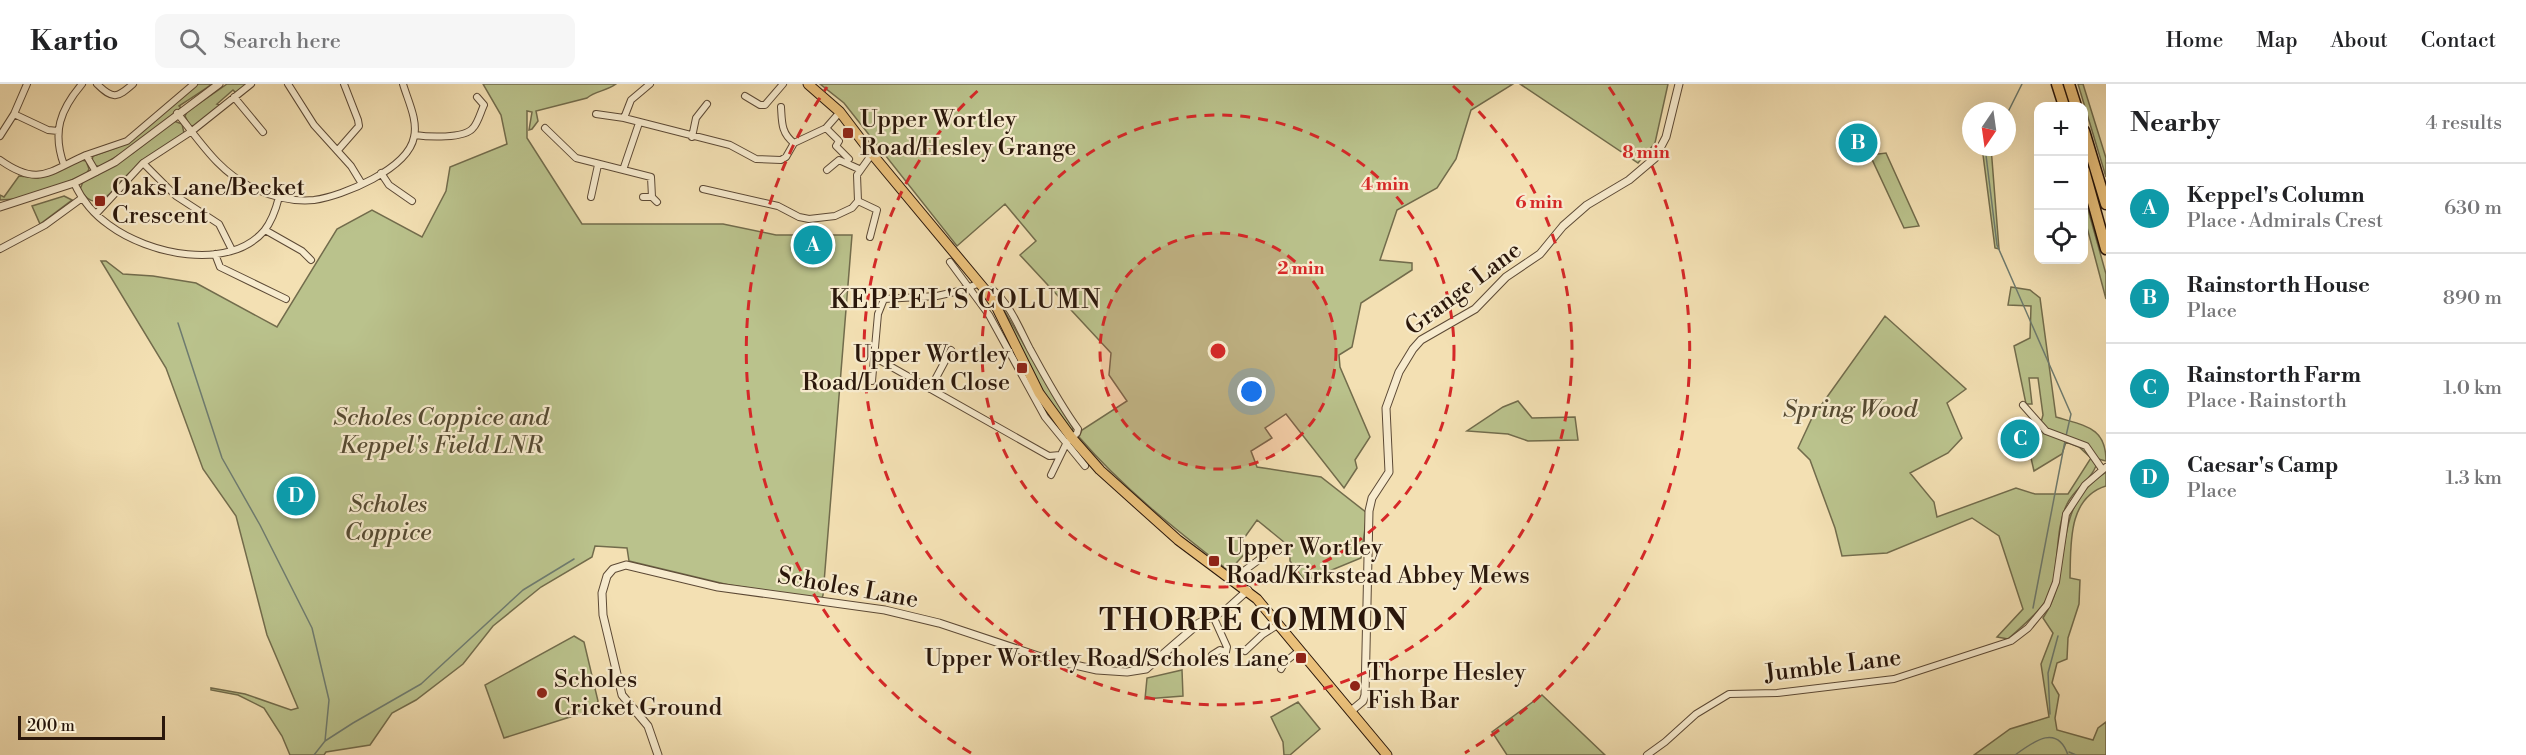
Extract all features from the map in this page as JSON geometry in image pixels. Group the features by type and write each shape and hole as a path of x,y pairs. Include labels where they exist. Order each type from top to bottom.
{"highway":[{"path":"2057,84 2063,102"},
{"path":"2069,84 2075,102"},
{"path":"2088,144 2106,204"},
{"path":"2088,184 2106,249"}],"main road":[{"path":"808,84 840,112 983,287 996,306 1039,393 1069,440 1178,540 1248,590 1279,624 1387,755"}],"street":[{"path":"0,136 14,114 27,84"},
{"path":"64,165 57,143 58,131 66,106 82,84"},
{"path":"97,84 107,94 115,96 122,94 133,84"},
{"path":"0,160 20,172 34,176 127,141 194,84"},
{"path":"0,207 77,182 93,174 136,147 177,113 219,84"},
{"path":"96,214 143,163 192,131 251,84"},
{"path":"288,84 314,125 338,150 362,184"},
{"path":"338,150 358,126 358,120 344,84"},
{"path":"177,113 212,157 224,169 251,187 279,197 312,200 345,192 381,173 404,157 415,135 414,118 403,84"},
{"path":"624,118 631,100 650,84"},
{"path":"745,96 760,105 765,105 783,84"},
{"name":"Grange Lane","path":"1351,711 1363,701 1365,695 1370,511 1372,498 1389,472 1386,408 1399,372 1421,340 1475,309 1506,277 1540,254 1563,226 1587,205 1629,180 1655,158 1666,137 1679,84"},
{"path":"234,97 263,132"},
{"path":"415,135 438,137 466,132 473,128 484,105 477,97"},
{"path":"692,137 696,118 707,104"},
{"path":"781,107 783,131 794,143"},
{"path":"596,114 624,118 730,145 749,157 784,159 794,143 826,128 840,112"},
{"path":"14,114 48,130 58,131"},
{"path":"623,170 639,123"},
{"path":"826,128 839,141 836,146 849,159"},
{"path":"545,129 576,158 598,165 652,174 654,200 642,197"},
{"path":"858,201 859,169 872,154"},
{"path":"86,155 93,174"},
{"path":"827,170 839,160 859,169"},
{"path":"143,163 176,196 219,224 232,250"},
{"path":"593,199 598,165"},
{"path":"381,173 389,185 412,201"},
{"path":"77,182 82,198 96,214 125,235 154,247 186,254 215,254 232,250 252,241 265,230 276,209 279,197"},
{"path":"703,189 778,206 799,217 809,219 826,218 844,212 858,201"},
{"path":"0,249 45,225 82,198"},
{"path":"858,201 877,210 870,237"},
{"path":"265,230 302,251 311,260"},
{"path":"215,254 220,267 286,299"},
{"path":"950,261 970,287 1007,345 1034,398 1069,440 1085,466"},
{"path":"872,381 879,308 884,299 937,296 970,287 983,287"},
{"path":"930,389 951,350"},
{"path":"875,352 881,361 1049,456 1060,455"},
{"path":"2023,405 2046,431 2086,446 2104,468"},
{"path":"1051,475 1069,440"},
{"name":"Jumble Lane","path":"1647,755 1696,714 1729,694 1777,693 1894,679 2011,641 2028,628 2047,605 2056,582 2066,514 2079,493 2104,468"},
{"path":"1233,579 1264,556"},
{"name":"Scholes Lane","path":"658,755 648,726 622,695 603,615 602,593 607,576 613,569 626,565 718,587 885,610 939,623 1044,658 1096,670 1127,672 1146,669 1199,623 1227,609 1248,590"},
{"path":"1212,655 1220,650 1226,652 1227,647 1213,616"},
{"path":"1245,651 1262,635 1279,624"},
{"path":"1281,669 1285,662 1300,650"}],"green space":[{"path":"195,84 212,84 179,106 181,108 133,146 100,167 94,165 93,156 118,147"},
{"path":"227,84 249,84 236,93 233,90 217,104 221,105 195,126 190,126 185,116 187,112"},
{"name":"Scholes Coppice and Keppel's Field LNR","path":"483,84 616,84 587,98 536,111 538,121 529,130 532,112 527,111 527,138 582,224 723,224 776,235 852,235 823,595 822,598 809,597 729,585 629,561 627,548 595,546 592,557 541,587 493,626 463,664 416,700 392,713 370,745 326,752 324,755 290,755 282,736 264,708 238,695 211,690 211,688 245,694 291,710 298,708 267,635 236,516 203,469 166,368 101,261 106,261 123,274 196,283 277,327 337,229 372,210 422,237 446,191 450,167 507,144 501,115"},
{"path":"820,84 1513,84 1471,110 1456,159 1437,188 1397,210 1380,260 1412,263 1412,270 1361,303 1352,347 1339,355 1340,367 1370,437 1355,460 1357,468 1344,488 1286,414 1265,428 1272,438 1251,451 1257,467 1321,477 1367,513 1361,558 1305,581 1290,561 1290,547 1257,520 1242,541 1249,549 1229,571 1151,508 1079,437 1082,430 1127,401 1109,375 1111,353 1020,255 1036,241 1005,204 957,246 844,103"},
{"path":"1520,84 1668,84 1655,143 1638,163"},
{"path":"2078,84 2083,84 2106,158 2106,177 2088,117 2088,102 2083,102"},
{"path":"174,121 182,124 184,133 137,166 105,198 92,201 83,194 80,189 83,182 133,153"},
{"path":"1886,153 1919,226 1904,228 1870,155"},
{"path":"1983,156 1992,156 1999,249 1995,248"},
{"path":"81,160 86,161 89,169 87,173 63,184 16,199 0,200 0,195 4,197 19,176 38,178"},
{"path":"64,196 72,200 40,224 32,206"},
{"path":"2088,209 2106,274 2106,299 2088,231"},
{"name":"Spring Wood","path":"2011,287 2030,290 2040,298 2056,417 2085,426 2098,435 2105,450 2106,461 2098,459 2093,472 2067,504 2060,528 2054,578 2047,599 2034,615 2008,639 1997,637 2023,609 1999,536 1972,518 1887,553 1842,556 1835,528 1810,460 1798,448 1812,418 1885,316 1966,389 1947,403 1962,438 1948,453 1910,473 1934,502 1937,517 2016,488 2035,494 2068,494 2091,458 2079,447 2066,442 2062,454 2034,471 2031,458 2043,415 2038,378 2029,378 2032,404 2026,404 2014,346 2030,338 2031,306 2008,305"},
{"path":"997,299 1073,428 1072,433 1050,405"},
{"path":"1518,401 1532,418 1575,417 1578,440 1528,441 1508,434 1467,431 1503,407"},
{"path":"2106,472 2106,486 2093,492 2084,501 2074,524 2070,578 2080,580 2079,604 2068,638 2067,659 2057,663 2052,683 2059,695 2055,718 2057,730 2093,740 2098,728 2106,722 2106,755 1974,755 2010,729 2049,717 2041,664 2053,633 2043,618 2053,599 2069,522 2076,504 2088,487"},
{"name":"Scholes Cricket Ground","path":"574,636 584,642 598,701 592,710 504,738 485,685"},
{"path":"1182,670 1183,696 1145,699 1147,678"},
{"path":"1542,695 1605,755 1507,755 1492,732"},
{"path":"1298,702 1320,729 1290,755 1284,755 1283,742 1271,717"}],"waterway":[{"path":"2013,102 2022,84"},
{"path":"1986,156 1997,245 2071,414 2066,436"},
{"path":"178,323 222,458 260,525 312,628 329,700 325,741"},
{"path":"2033,608 2065,441"},
{"path":"314,755 325,741 421,684 523,590 574,559"},
{"path":"2050,714 2048,673 2058,636"},
{"path":"2015,755 2044,738 2058,740 2068,755"},
{"path":"2069,752 2076,755"}],"place":[{"name":"Upper Wortley Road/Hesley Grange","path":"848,133"},
{"name":"Rainstorth House","path":"1858,143"},
{"name":"Oaks Lane/Becket Crescent","path":"100,201"},
{"name":"Keppel's Column","path":"813,245"},
{"name":"Upper Wortley Road/Louden Close","path":"1022,368"},
{"name":"Rainstorth Farm","path":"2020,439"},
{"name":"Caesar's Camp","path":"296,496"},
{"name":"Upper Wortley Road/Kirkstead Abbey Mews","path":"1214,561"},
{"name":"Upper Wortley Road/Scholes Lane","path":"1301,658"},
{"name":"Thorpe Hesley Fish Bar","path":"1355,686"},
{"name":"Scholes Cricket Ground","path":"542,693"}],"district":[{"name":"KEPPEL'S COLUMN","path":"966,299"},
{"name":"THORPE COMMON","path":"1254,620"}],"park label":[{"name":"Scholes Coppice","path":"388,518"}]}
